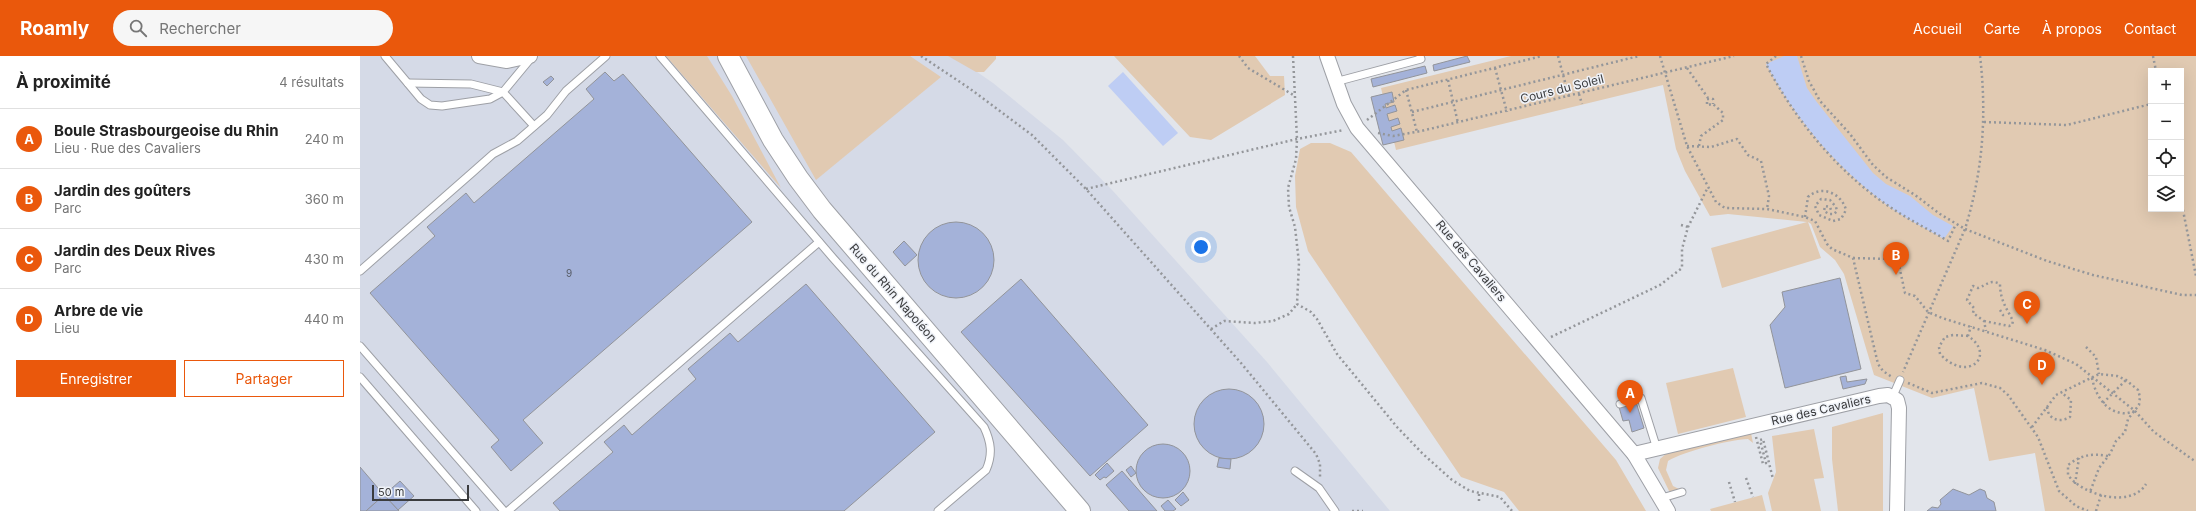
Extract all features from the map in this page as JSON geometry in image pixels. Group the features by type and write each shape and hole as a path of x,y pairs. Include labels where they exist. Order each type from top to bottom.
{"main road":[{"name":"Rue du Rhin Napoléon","path":"728,57 773,140 802,184 1080,511"}],"street":[{"path":"479,56 507,62 531,56"},
{"name":"Rue des Cavaliers","path":"1327,56 1344,104 1357,128 1634,454 1662,498 1668,511"},
{"name":"Rue des Cavaliers","path":"1634,454 1879,396 1892,396"},
{"path":"1892,396 1899,403 1897,511"}],"lane":[{"path":"385,56 421,99 430,105 442,106 490,99 503,92 531,56"},
{"path":"360,271 493,154 518,141 546,115 566,91 606,56"},
{"path":"660,56 819,242 984,427 989,438 990,461 986,470 938,511"},
{"path":"1335,82 1421,59 1420,56"},
{"path":"408,83 471,84 503,92 534,126"},
{"path":"508,511 819,242"},
{"path":"360,346 504,511"},
{"path":"360,377 476,511"},
{"path":"1892,396 1900,380"},
{"path":"1620,404 1641,398 1657,449"},
{"path":"1295,471 1319,488 1335,511"},
{"path":"1662,498 1682,492"}],"path":[{"path":"921,56 969,88 1032,135 1086,189 1212,329 1316,454 1320,464 1319,488"},
{"path":"1240,56 1248,68 1295,96"},
{"path":"1212,329 1224,321 1256,323 1273,321 1288,314 1297,304 1299,263 1295,227 1289,207 1288,188 1296,159 1297,139 1293,56"},
{"path":"1086,189 1297,139 1357,128 1406,90 1542,56"},
{"path":"1558,56 1569,97"},
{"path":"1412,112 1639,56"},
{"path":"1660,56 1687,146 1716,202 1725,208 1768,209 1805,217 1815,221 1827,244 1832,249 1853,258 1890,259 1899,264 1905,293 1915,296 1928,312 2045,350 2076,364 2135,411 2154,432 2196,462"},
{"name":"Cours du Soleil","path":"1393,136 1507,112 1734,56"},
{"path":"1776,56 1766,64 1781,93 1812,136 1854,178 1892,208 1948,241 1956,224"},
{"path":"1801,56 1810,82 1820,101 1850,134 1873,165 1886,177 1956,224 2047,261 2093,275 2182,295 2196,295"},
{"path":"1900,380 1928,312 1966,229 1980,169 1984,122 1983,82 1980,56"},
{"path":"2152,56 2155,68"},
{"path":"1495,68 1507,112"},
{"path":"1687,68 1708,98 1713,99 1713,104 1724,113 1723,120 1701,136 1699,146"},
{"path":"1448,80 1458,123"},
{"path":"1406,90 1417,132"},
{"path":"1579,94 1582,104"},
{"path":"1708,98 1706,101 1707,105 1713,104"},
{"path":"1984,122 2067,125 2148,105"},
{"path":"1687,146 1711,147 1737,139 1748,155 1761,161 1769,196 1768,209"},
{"path":"1547,340 1660,284 1682,268 1682,249 1688,227 1692,215 1708,189"},
{"path":"1805,217 1808,196 1817,191 1830,192 1835,195 1844,204 1846,210 1841,219 1833,221 1819,215 1815,206 1821,199 1830,200 1836,207 1837,211 1834,214 1829,214 1824,211 1825,206 1828,206 1831,210"},
{"path":"2183,212 2196,276"},
{"path":"1681,225 1688,227"},
{"path":"1853,258 1878,364 1888,375 1932,393 1982,383 2000,388 2008,395 2032,427 2042,446 2059,491 2076,506 2088,511"},
{"path":"2000,310 2003,315 2007,315 2013,321 2009,326 1984,321 1973,313 1974,308 1968,300 1973,286 1978,288 1988,282 2000,284 2000,296 2007,308 2007,315"},
{"path":"1297,304 1311,312 1317,319 1337,354 1397,428 1423,454 1452,480 1479,494 1500,497 1512,511"},
{"path":"1984,321 1986,331"},
{"path":"1968,336 1971,326"},
{"path":"1953,335 1968,336 1974,340 1979,352 1977,363 1974,366 1960,367 1940,354 1939,347 1945,337 1953,335"},
{"path":"2086,347 2096,357 2099,374"},
{"path":"2032,427 2052,398 2061,392 2099,374 2117,376 2126,380 2138,390 2140,397 2139,405 2128,419 2125,432 2116,441 2109,456 2099,468 2090,492"},
{"path":"2092,378 2096,395 2103,403 2122,413 2135,411"},
{"path":"2103,403 2126,380"},
{"path":"2047,407 2048,414 2054,419 2061,420 2070,417 2071,400 2061,392"},
{"path":"1761,423 1763,464 1766,463 1760,440 1763,439 1773,478"},
{"path":"2109,456 2098,454 2079,458 2068,465 2068,475 2075,484 2090,492 2101,495 2126,497 2136,494 2142,490 2146,484"},
{"path":"2075,484 2079,458"},
{"path":"1746,478 1752,497"},
{"path":"1729,482 1735,502"},
{"path":"1479,494 1479,502"},
{"path":"2096,511 2101,495"},
{"path":"1352,511 1363,511"}],"shaded area":[{"path":"360,56 954,56 993,83 1063,140 1113,191 1267,362 1390,511 360,511"},
{"path":"666,56 707,56 732,96 781,188"},
{"path":"746,56 910,56 941,77 816,180"},
{"path":"948,56 996,56 996,59 984,72 976,72"},
{"path":"1114,56 1255,56 1270,76 1284,76 1285,95 1211,140 1190,137"},
{"path":"1511,56 2196,56 2196,511 2045,511 2035,453 1989,461 1974,388 1932,398 1874,375 1844,274 1835,260 1820,247 1811,224 1808,222 1821,258 1722,288 1711,248 1807,222 1728,214 1710,216 1685,171 1676,149 1663,85 1396,150 1381,88"},
{"path":"1311,143 1330,143 1351,152 1616,460 1646,511 1519,511 1504,492 1461,477 1308,251 1296,207 1295,176 1300,149"},
{"path":"1733,368 1746,417 1678,434 1666,383"},
{"path":"1883,413 1883,511 1838,511 1832,459 1832,427"},
{"path":"1814,429 1824,478 1814,479 1821,511 1772,511 1768,493 1776,472 1772,436"},
{"path":"1751,433 1753,443 1748,439 1718,444 1685,453 1668,461 1666,470 1673,486 1681,490 1670,493 1658,468 1660,459 1667,453"},
{"path":"1762,495 1766,511 1711,511 1710,509"}],"water":[{"path":"1784,56 1797,56 1807,88 1873,173 1886,184 1910,196 1933,215 1953,226 1944,239 1891,208 1854,177 1820,143 1791,105 1766,64"},
{"path":"1123,72 1178,133 1163,146 1108,86"}],"building":[{"path":"1467,56 1470,62 1434,71 1433,65"},
{"path":"1425,66 1427,73 1373,87 1371,79"},
{"path":"605,72 614,81 623,74 752,222 523,420 543,443 511,471 491,447 499,440 370,293 435,236 427,227 466,193 474,203 594,99 586,89"},
{"path":"551,76 554,79 547,86 543,82"},
{"path":"1392,92 1394,102 1385,104 1386,108 1395,105 1397,111 1387,114 1389,121 1398,118 1400,124 1391,127 1392,131 1401,128 1404,140 1383,145 1371,97"},
{"path":"956,222 971,225 983,233 991,245 994,260 991,275 983,287 971,295 956,298 941,295 929,287 921,275 918,260 921,245 929,233 941,225"},
{"path":"904,241 917,255 905,266 893,252"},
{"path":"1840,278 1861,369 1785,388 1770,325 1785,307 1782,292"},
{"path":"1021,279 1148,425 1090,476 961,332"},
{"path":"806,284 935,432 844,511 560,511 553,503 613,452 604,442 624,425 632,435 696,379 688,369 730,333 738,342"},
{"path":"1846,376 1847,382 1867,379 1865,384 1843,389 1840,377"},
{"path":"1229,389 1242,392 1254,399 1261,411 1264,424 1261,437 1254,449 1242,456 1229,459 1216,456 1204,449 1197,437 1194,424 1197,411 1204,399 1216,392"},
{"path":"1636,402 1644,428 1632,432 1629,420 1623,421 1619,407"},
{"path":"1163,444 1173,446 1182,452 1188,461 1190,471 1188,481 1182,490 1173,496 1163,498 1153,496 1144,490 1138,481 1136,471 1138,461 1144,452 1153,446"},
{"path":"1219,458 1231,459 1230,469 1217,467"},
{"path":"1107,463 1114,471 1106,478 1104,477 1100,480 1095,475"},
{"path":"1131,466 1136,473 1131,477 1126,470"},
{"path":"360,467 384,495 366,511 360,511"},
{"path":"1122,471 1157,511 1129,511 1106,485"},
{"path":"400,481 414,496 398,510 384,495"},
{"path":"1953,489 1969,495 1980,489 1985,491 1987,498 1994,502 1996,511 1927,511 1932,507 1938,508 1941,504 1940,500"},
{"path":"1183,492 1189,500 1181,506 1175,500"},
{"path":"384,495 399,511 366,511"},
{"path":"1168,500 1176,509 1173,511 1165,511 1161,506"}],"place":[{"name":"Jardin des goûters","path":"1896,275"},
{"name":"Jardin des Deux Rives","path":"2027,324"},
{"name":"Arbre de vie","path":"2042,385"},
{"name":"Boule Strasbourgeoise du Rhin","path":"1630,413"}]}
